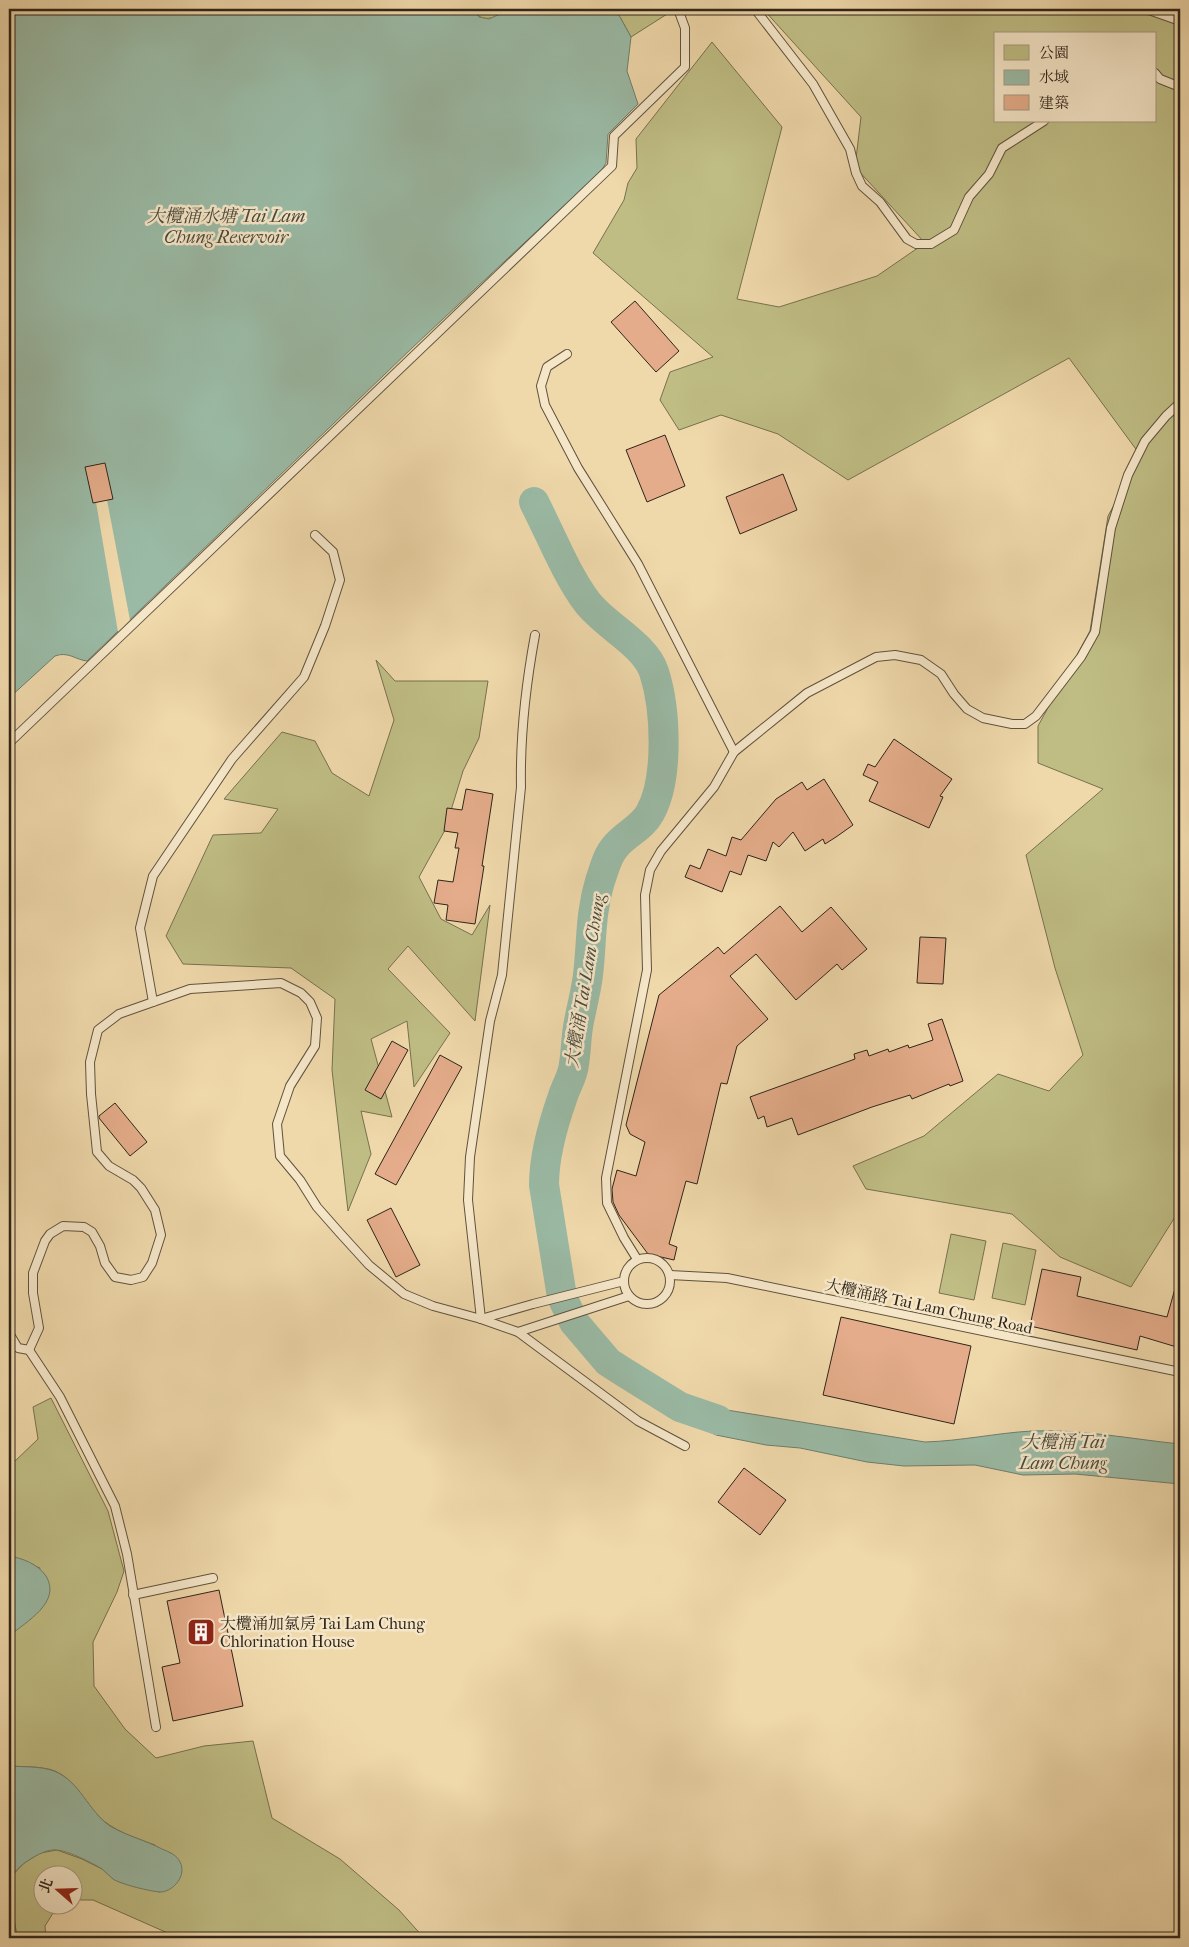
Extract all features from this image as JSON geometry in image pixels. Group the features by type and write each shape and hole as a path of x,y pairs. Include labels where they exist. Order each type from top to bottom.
{"lane":[{"path":"9,743 612,166 614,136 685,67 685,28 678,9"},
{"path":"754,9 813,84 850,150 856,173 862,186 880,202 907,239 916,244 931,244 954,230 969,197 989,174 1002,148 1042,122"},
{"path":"1146,9 1180,21"},
{"path":"1156,74 1160,79 1180,88"},
{"path":"567,354 547,366 541,386 545,405 578,468 638,564 734,752"},
{"path":"637,1259 624,1238 607,1203 606,1178 647,970 645,895 650,870 661,851 714,787 734,752 807,693 876,657 895,655 921,660 941,674 967,709 983,718 1012,724 1025,724 1036,716 1081,657 1095,632 1111,528 1128,475 1145,441 1180,403"},
{"path":"153,1002 140,928 154,876 232,759 304,677 325,626 340,580 333,552 315,535"},
{"path":"481,1319 468,1200 470,1157 490,1021 502,975 521,788 520,763 535,635"},
{"path":"29,1350 39,1328 33,1273 45,1241 50,1234 63,1226 84,1227 92,1232 100,1246 105,1263 115,1277 131,1280 143,1277 152,1263 161,1235 155,1210 133,1180 109,1166 97,1152 90,1062 98,1030 119,1014 190,989 282,983 302,993 310,1002 317,1018 315,1046 290,1086 277,1124 280,1156 300,1180 317,1207 369,1265 404,1294 433,1306 481,1319 518,1332 638,1421 684,1446"},
{"path":"644,1257 657,1259 667,1268 671,1283 669,1290 658,1302 643,1304 629,1296 624,1281 627,1268 637,1259 644,1257"},
{"name":"大欖涌路 Tai Lam Chung Road","path":"670,1275 727,1278 1180,1372"},
{"path":"481,1319 624,1281"},
{"path":"518,1332 629,1296"},
{"path":"9,1333 18,1348 29,1350 60,1397 115,1506 127,1554 156,1727"},
{"path":"133,1595 213,1578"}],"green space":[{"path":"473,9 511,9 496,17 486,18 481,17"},
{"path":"613,9 675,9 631,37 620,17"},
{"path":"763,9 1180,9 1180,1209 1131,1287 1060,1257 1012,1214 866,1189 853,1166 924,1136 998,1074 1049,1091 1083,1055 1055,968 1026,855 1103,789 1038,763 1038,726 1090,631 1108,516 1131,474 1138,452 1069,358 848,480 778,434 721,415 679,430 660,400 670,372 713,357 593,253 624,200 628,183 637,168 636,139 712,42 782,127 737,299 779,307 877,276 925,243 855,167 861,117"},
{"path":"376,660 395,681 488,681 479,738 463,771 445,830 419,877 441,919 472,935 490,905 475,1021 408,946 388,969 450,1033 414,1087 407,1021 371,1039 392,1117 361,1111 371,1154 348,1211 332,1070 335,999 291,968 183,964 166,936 213,835 261,833 278,809 224,799 282,732 315,741 332,773 369,796 394,720"},
{"path":"951,1234 986,1241 974,1300 939,1293"},
{"path":"1003,1243 1036,1250 1025,1305 992,1298"},
{"path":"51,1398 108,1511 124,1571 117,1592 93,1642 94,1686 125,1729 156,1758 204,1746 253,1741 272,1818 340,1859 399,1910 424,1938 179,1938 93,1900 82,1900 82,1864 32,1864 32,1914 52,1914 45,1926 46,1938 18,1938 9,1882 11,1877 24,1863 40,1853 57,1850 82,1859 104,1870 115,1880 160,1892 155,1845 140,1840 103,1821 73,1785 55,1771 38,1767 9,1766 9,1636 15,1631 40,1568 9,1556 9,1459 12,1464 38,1439 33,1407"}],"water":[{"name":"大欖涌水塘 Tai Lam Chung Reservoir","path":"9,9 473,9 479,17 489,19 511,9 613,9 620,17 631,37 627,71 638,104 608,134 606,163 601,171 412,348 87,661 68,655 55,656 9,698"},
{"name":"大欖涌 Tai Lam Chung","path":"690,1405 925,1442 1019,1432 1050,1431 1087,1433 1180,1444 1180,1484 1075,1474 1023,1475 975,1465 904,1466 867,1462 800,1448 766,1445 716,1435 702,1428 685,1415 680,1407"},
{"path":"9,1556 24,1560 39,1568 46,1576 50,1585 46,1603 32,1618 9,1636"},
{"path":"9,1766 43,1768 63,1776 71,1782 102,1820 110,1826 177,1857 182,1867 178,1882 166,1891 151,1891 117,1881 102,1869 68,1853 50,1850 26,1862 15,1872 9,1882"},
{"path":"9,1886 15,1925 18,1938 9,1938"}],"pier":[{"path":"105,463 113,498 107,500 130,620 118,632 96,502 85,467"}],"building":[{"path":"635,301 679,351 656,372 611,322"},
{"path":"665,435 685,486 647,502 626,450"},
{"path":"105,463 113,499 93,503 85,467"},
{"path":"783,474 797,510 740,534 726,497"},
{"path":"894,739 952,779 940,796 943,797 929,828 869,801 878,782 863,775 868,764 875,767"},
{"path":"824,779 853,825 836,837 825,844 823,839 805,851 793,832 779,847 773,842 766,861 748,855 741,875 730,871 722,892 685,877 690,865 700,869 708,849 726,856 732,837 741,840 776,799 802,782 807,790"},
{"path":"466,789 493,794 475,924 446,920 448,905 434,903 438,880 453,882 459,848 455,848 458,833 444,831 447,808 462,810"},
{"path":"780,906 802,932 831,907 867,949 842,970 837,964 796,1000 756,954 730,976 768,1019 737,1046 727,1084 721,1083 697,1184 686,1181 669,1244 677,1247 674,1260 648,1254 619,1215 613,1202 612,1189 617,1170 636,1176 645,1142 630,1134 626,1125 659,995 718,947 724,954"},
{"path":"920,937 946,938 943,984 917,983"},
{"path":"942,1019 963,1081 950,1086 949,1084 912,1099 910,1095 872,1107 798,1135 792,1118 767,1127 764,1116 758,1119 750,1097 855,1059 854,1054 867,1050 869,1056 888,1049 889,1052 908,1045 909,1048 933,1040 928,1024"},
{"path":"392,1041 408,1050 381,1099 365,1090"},
{"path":"440,1055 462,1067 396,1185 375,1174"},
{"path":"115,1103 147,1142 130,1156 99,1118"},
{"path":"391,1208 420,1265 396,1277 367,1220"},
{"path":"1042,1269 1081,1277 1077,1296 1167,1317 1176,1285 1180,1286 1180,1348 1140,1336 1137,1350 1030,1326"},
{"path":"841,1317 971,1346 954,1424 823,1395"},
{"path":"744,1468 786,1500 760,1535 718,1502"},
{"name":"大欖涌加氯房 Tai Lam Chung Chlorination House","path":"219,1590 243,1706 173,1721 162,1667 180,1663 167,1601"}],"waterway":[{"name":"大欖涌 Tai Lam Chung","path":"534,502 579,591 595,611 634,644 649,662 658,687 664,744 660,782 650,813 612,851 600,881 594,905 588,975 578,1027 573,1068 547,1151 544,1185 562,1297 574,1322 608,1362 680,1407 718,1420"}],"place":[{"name":"大欖涌加氯房 Tai Lam Chung Chlorination House","path":"201,1632"}]}
